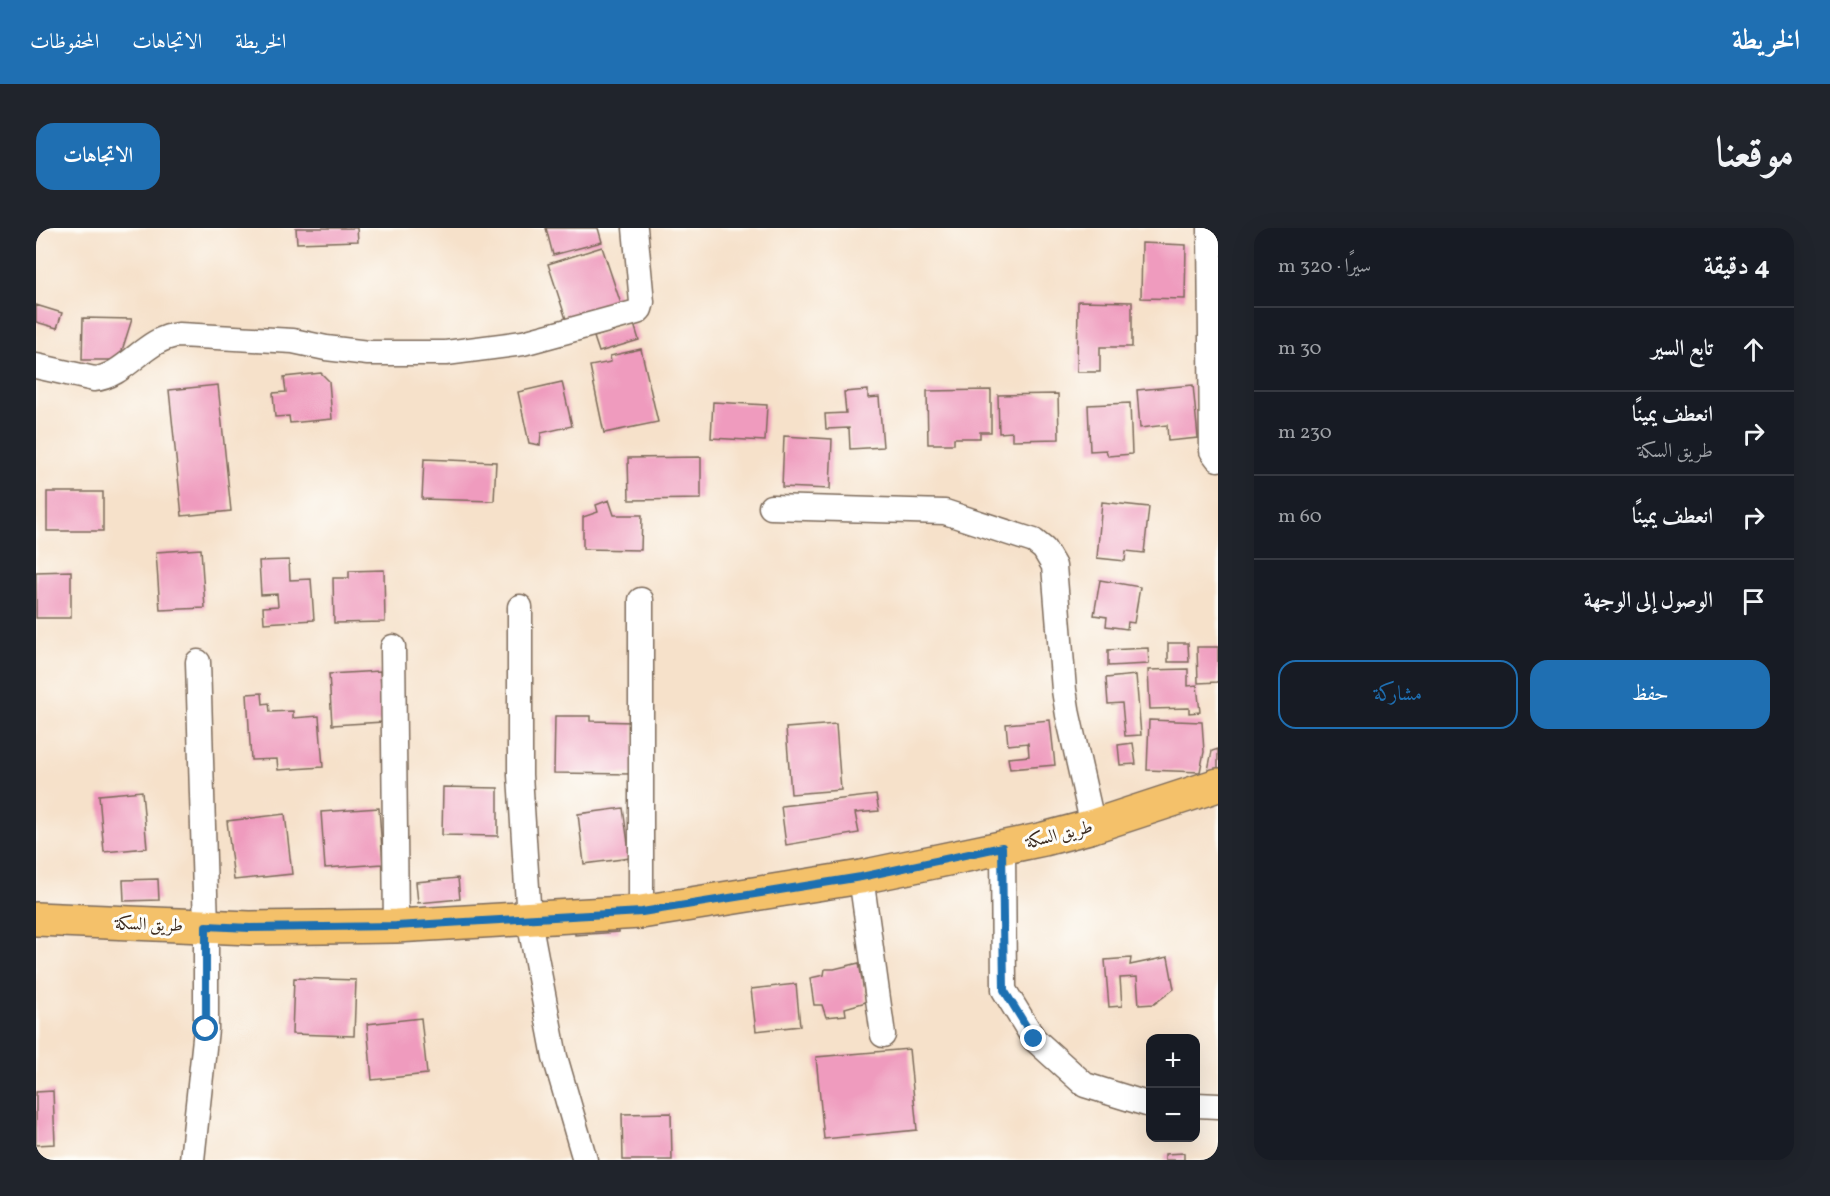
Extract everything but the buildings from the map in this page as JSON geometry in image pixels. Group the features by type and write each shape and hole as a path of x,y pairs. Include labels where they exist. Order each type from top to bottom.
{"main road":[{"name":"طريق السكة","path":"36,919 250,928 396,926 642,912 861,877 1002,847 1093,826 1218,785"}],"street":[{"path":"36,366 102,379 116,372 166,336 179,335 293,341 368,353 446,353 523,344 637,312 640,309 642,302 635,228"},
{"path":"1210,228 1212,451 1218,459"},
{"path":"771,507 945,512 1034,542 1044,549 1054,566 1066,707 1093,826"},
{"path":"641,600 642,912"},
{"path":"520,607 520,775 529,920 555,1058 585,1160"},
{"path":"393,647 396,926"},
{"path":"192,1160 206,1029 206,926 198,662"},
{"path":"1002,847 1004,990 1034,1039 1085,1085 1146,1104"},
{"path":"861,877 883,1035"},
{"path":"1200,1106 1218,1106"}],"route":[{"path":"206,1029 206,926 250,928 396,926 642,912 861,877 1002,847 1004,990 1034,1039"}]}
